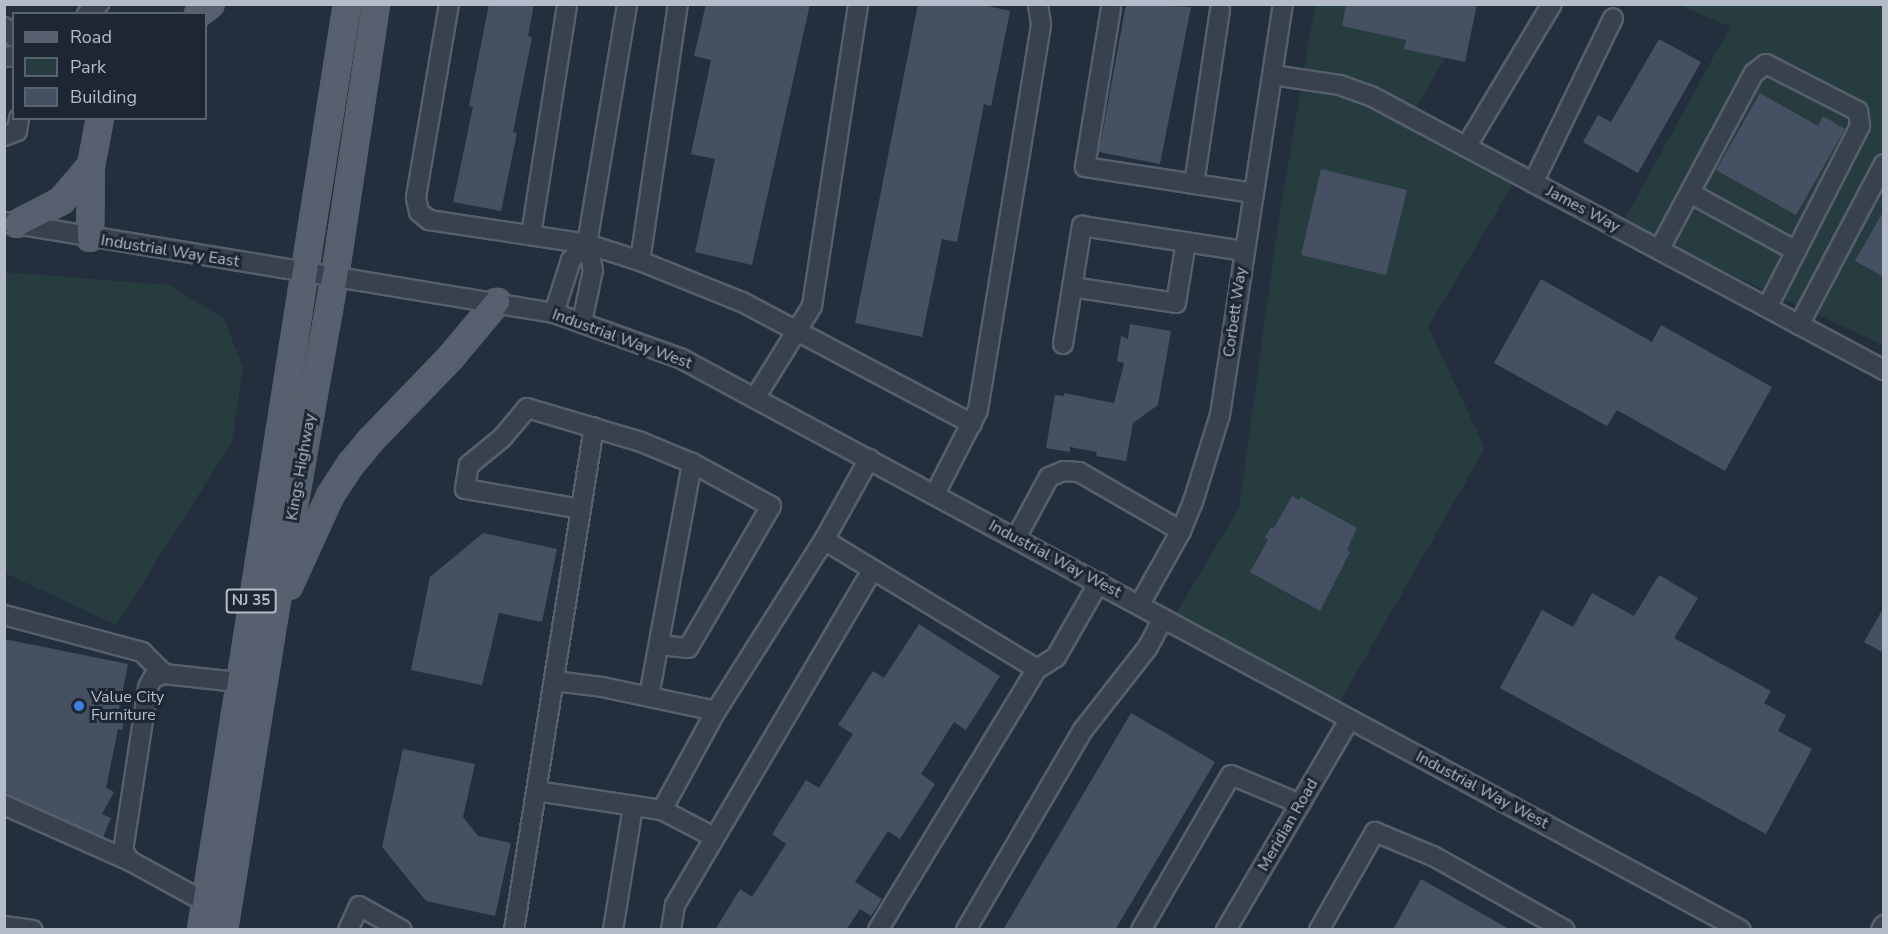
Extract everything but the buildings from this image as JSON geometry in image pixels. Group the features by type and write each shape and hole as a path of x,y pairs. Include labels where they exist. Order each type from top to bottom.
{"main road":[{"name":"Kings Highway","path":"201,930 238,682 347,4"},
{"name":"Kings Highway","path":"224,930 274,618 335,276 376,4"},
{"path":"90,238 91,166 100,120"},
{"path":"11,223 61,201 91,166"},
{"path":"274,618 330,496 351,465 370,441 451,357 497,302"}],"street":[{"path":"449,4 416,198 419,212 429,220 587,244 640,261 742,302 972,424"},
{"path":"531,235 567,4"},
{"path":"582,322 593,270 587,244 627,4"},
{"path":"640,261 678,4"},
{"path":"755,398 812,306 858,4"},
{"path":"934,494 978,410 1041,24 1038,4"},
{"name":"Corbett Way","path":"1140,604 1181,531 1208,461 1220,415 1243,251 1283,4"},
{"path":"1466,147 1552,4"},
{"path":"1112,8 1085,167 1252,193"},
{"path":"1194,184 1220,10"},
{"path":"1533,183 1612,18"},
{"path":"1659,250 1754,73 1766,64 1858,111 1860,126 1767,308"},
{"name":"James Way","path":"1273,75 1355,90 1884,370"},
{"path":"4,136 17,131 19,120"},
{"path":"1799,325 1884,165"},
{"path":"1690,193 1796,251"},
{"name":"Industrial Way East","path":"11,223 90,238 335,276"},
{"path":"1063,344 1082,226 1243,251"},
{"path":"1072,287 1176,303 1186,242"},
{"path":"554,313 571,260 587,244"},
{"name":"Industrial Way West","path":"335,276 554,313 680,358 1100,582 1163,619 1349,720 1741,930"},
{"path":"581,509 465,489 469,465 502,438 527,408 641,442 692,463 771,506 688,648 660,645"},
{"path":"514,930 594,427"},
{"path":"662,810 716,711 824,540 869,459"},
{"path":"649,696 692,463"},
{"path":"1016,538 1049,477 1064,471 1079,472 1181,531"},
{"path":"824,540 1037,669"},
{"path":"671,930 675,905 872,571"},
{"path":"878,930 1037,669 1056,657 1100,582"},
{"path":"4,615 142,652 164,674"},
{"path":"966,930 1083,730 1148,647 1163,619"},
{"path":"130,861 123,850 148,687 153,678 164,674 238,682"},
{"path":"554,681 602,687 716,711"},
{"name":"Meridian Road","path":"1226,930 1349,720"},
{"path":"1141,930 1231,775 1300,804"},
{"path":"536,790 662,810 714,837"},
{"path":"4,805 130,861 205,902"},
{"path":"613,930 633,806"},
{"path":"1319,930 1375,832 1433,856 1565,930"},
{"path":"348,930 359,906 402,930"},
{"path":"1881,930 1884,925"},
{"path":"4,926 33,930"}],"green space":[{"path":"1315,5 1477,5 1411,116 1520,172 1428,327 1485,448 1338,705 1173,619 1239,508 1278,225"},
{"path":"1679,5 1883,5 1883,345 1622,224 1730,27"},
{"path":"4,272 170,285 224,319 243,367 232,442 116,625 5,573"}],"place":[{"name":"Value City Furniture","path":"79,706"}]}
